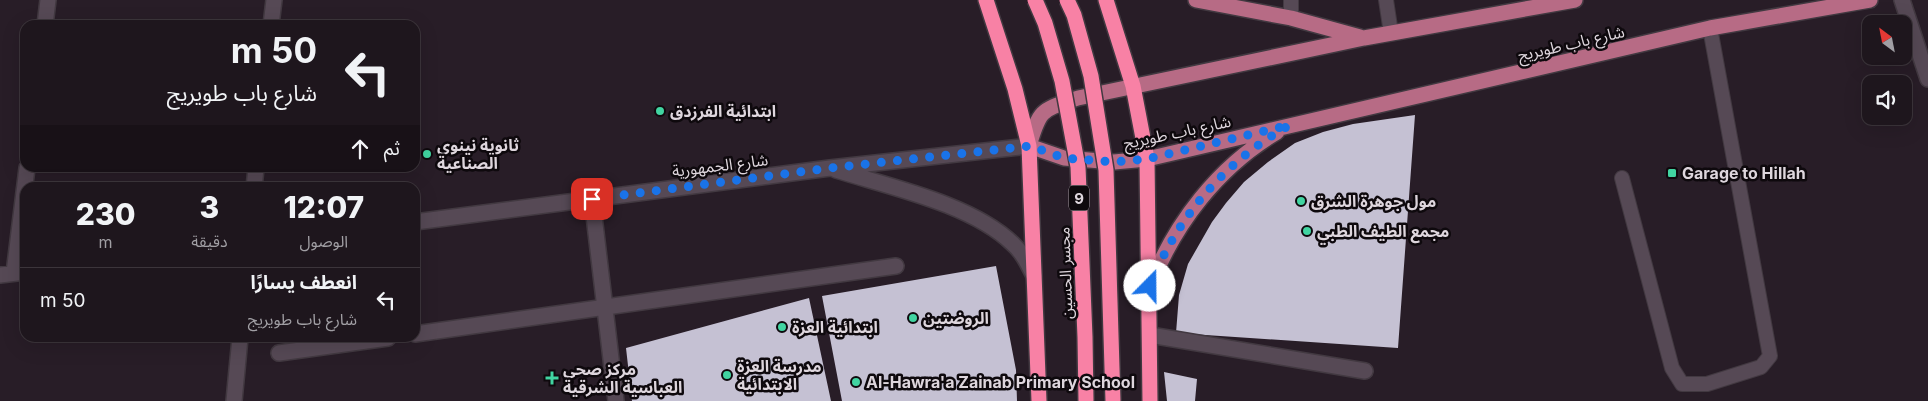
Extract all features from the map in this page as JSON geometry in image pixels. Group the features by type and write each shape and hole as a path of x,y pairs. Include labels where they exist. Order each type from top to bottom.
{"highway":[{"path":"986,0 1015,89 1030,146 1039,401"},
{"name":"مجسر الحسين","path":"1035,0 1045,23 1062,80 1078,168 1086,401"},
{"name":"9","path":"1067,0 1074,15 1091,76 1106,170 1113,401"},
{"path":"1106,0 1133,86 1147,159 1150,401"}],"main road":[{"path":"1196,0 1291,18 1364,38"},
{"path":"1030,146 1037,120 1049,108 1078,98 1364,38 1575,0"},
{"name":"شارع باب طويريج","path":"1030,146 1064,158 1114,162 1147,159 1710,28 1870,0"},
{"path":"1150,286 1158,264 1180,226 1214,182 1257,145 1290,125"}],"street":[{"path":"46,20 48,0"},
{"path":"272,20 274,0"},
{"path":"1902,0 1928,79"},
{"name":"شارع الجمهورية","path":"420,221 830,168 1030,146"},
{"path":"830,168 929,199 974,217 998,231 1014,244 1026,258 1034,278"},
{"path":"592,199 616,401"},
{"path":"13,274 20,221"},
{"path":"420,333 896,266"},
{"path":"1150,335 1365,371"},
{"path":"234,401 240,342"},
{"path":"279,353 359,342"}],"lane":[{"path":"1291,0 1291,18"},
{"path":"1386,0 1391,33"},
{"path":"1622,178 1672,368 1682,384 1707,384 1761,368 1770,356 1710,28"}],"building":[{"name":"مجمع الطيف الطبي","path":"1415,115 1398,348 1176,333 1179,295 1188,264 1212,222 1244,182 1295,143 1323,132 1353,124"},
{"path":"996,266 1016,370 1017,401 842,401 822,296"},
{"name":"مدرسة العزة الابتدائية","path":"809,298 831,401 632,401 626,348"},
{"path":"1164,372 1197,379 1195,401 1167,401"}],"place":[{"name":"ابتدائية الفرزدق","path":"660,111"},
{"name":"ثانوية نينوى الصناعية","path":"427,154"},
{"name":"Garage to Hillah","path":"1672,173"},
{"name":"مول جوهرة الشرق","path":"1301,201"},
{"name":"مجمع الطيف الطبي","path":"1307,231"},
{"name":"الروضتين","path":"913,318"},
{"name":"ابتدائية العزة","path":"782,327"},
{"name":"مدرسة العزة الابتدائية","path":"727,375"},
{"name":"مركز صحي العباسية الشرقية","path":"552,378"},
{"name":"Al-Hawra'a Zainab Primary School","path":"856,382"}],"route":[{"path":"592,199 830,168 1030,146 1064,158 1114,162 1147,159 1290,125 1257,145 1214,182 1180,226 1158,264 1150,286"}]}
